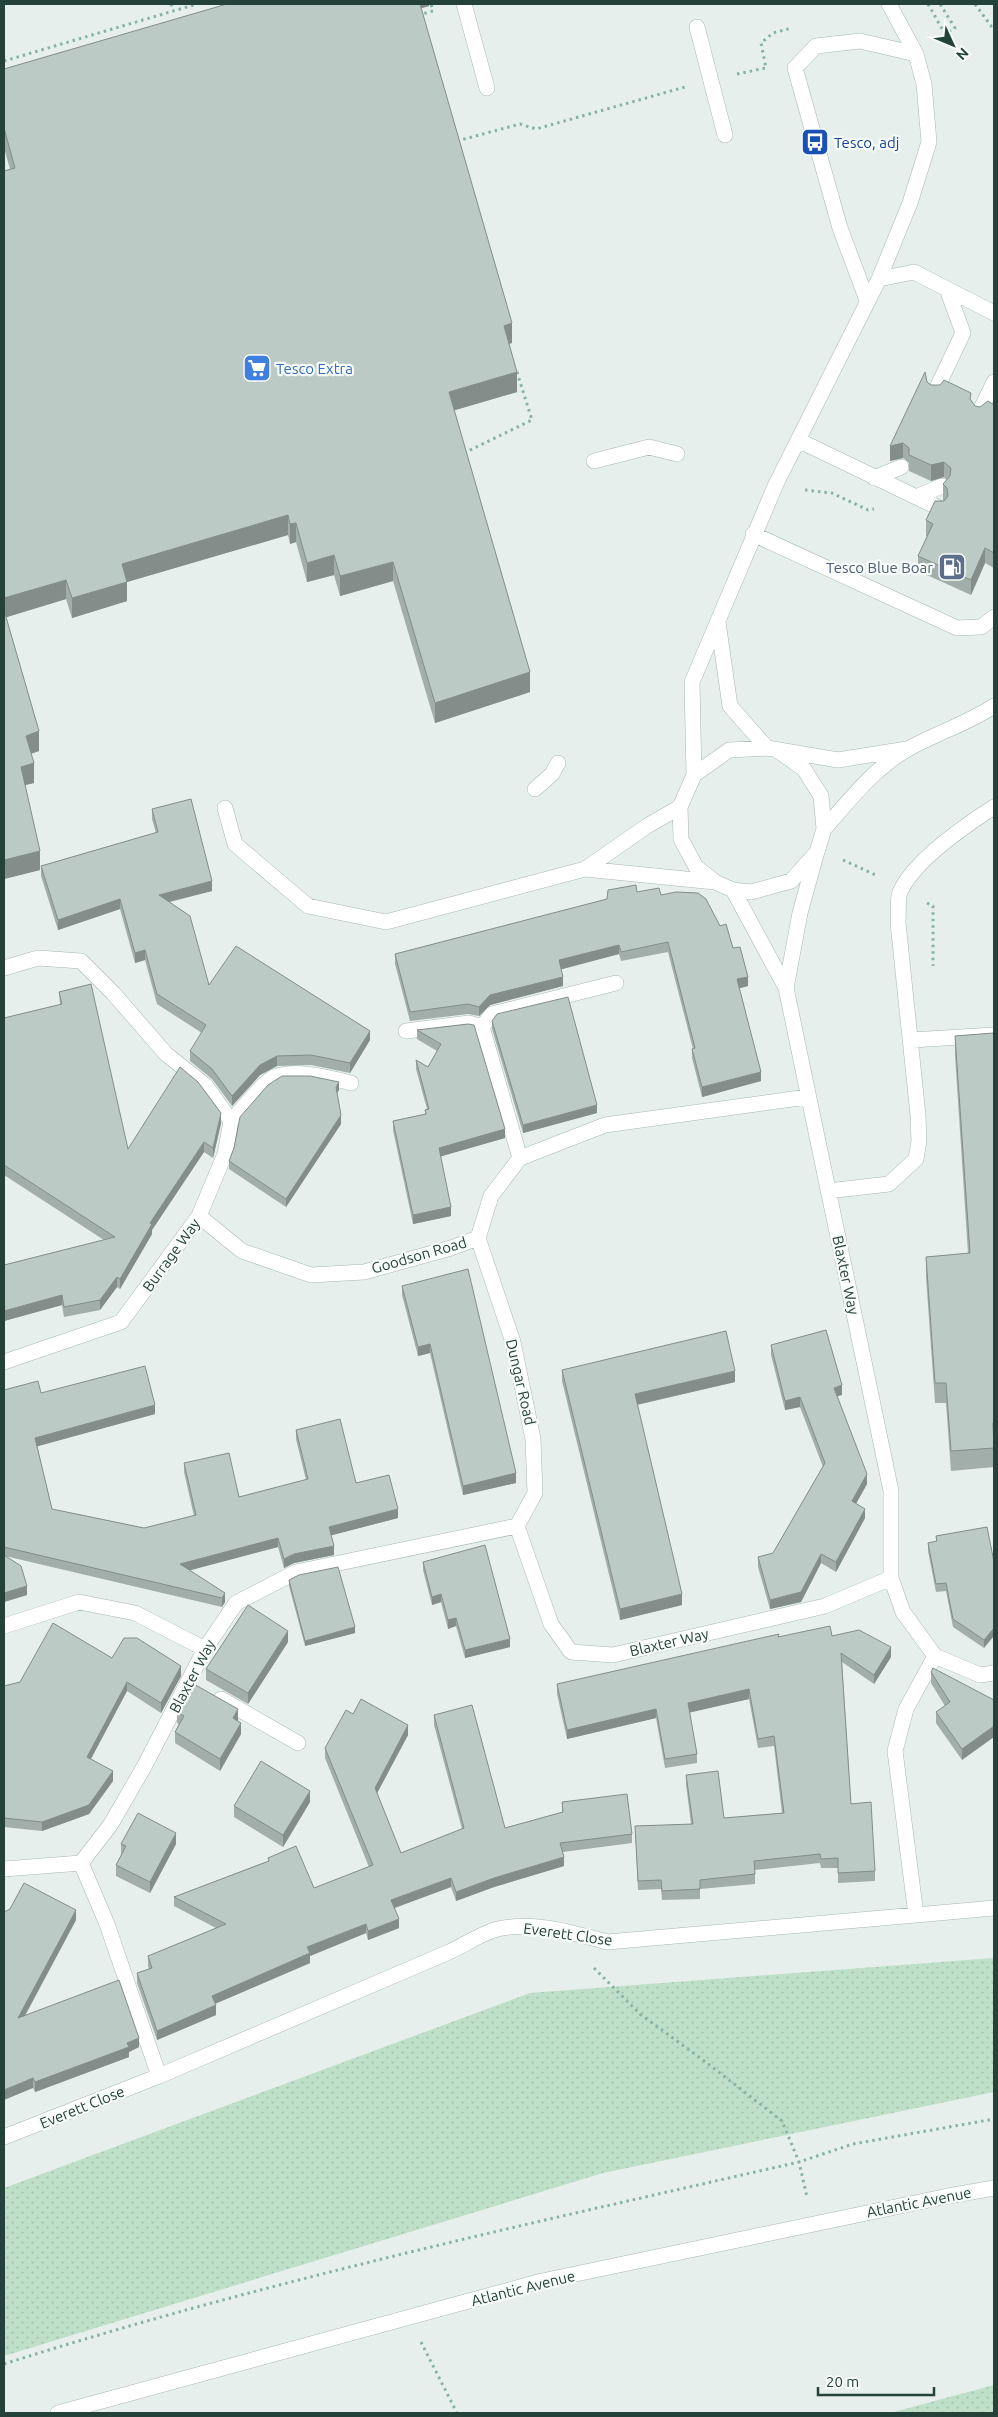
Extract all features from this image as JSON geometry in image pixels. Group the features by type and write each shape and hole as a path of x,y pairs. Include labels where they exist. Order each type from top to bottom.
{"street":[{"path":"464,4 487,88"},
{"path":"715,882 696,866 681,839 680,807 694,775 692,682 753,534 879,279 910,203 929,142 924,84 916,54 889,4"},
{"path":"697,27 726,136"},
{"path":"867,300 840,228 795,68 816,46 860,41 916,54"},
{"path":"879,279 914,272 991,312 994,327"},
{"path":"935,392 963,333 947,289"},
{"path":"979,413 994,382"},
{"path":"800,441 939,508"},
{"path":"594,460 650,447 677,454"},
{"path":"874,478 901,467"},
{"path":"916,497 942,486"},
{"path":"753,534 957,628 982,627 994,617"},
{"path":"585,869 715,882 734,890 751,892 790,881 817,852 824,829 821,796 804,769 772,749 730,706 718,622"},
{"path":"824,829 865,782 907,749 974,719 994,706"},
{"path":"694,775 728,750 772,749 838,760 907,749"},
{"path":"535,789 552,774 558,763"},
{"path":"226,808 235,844 308,906 386,922 585,869 647,826 680,807"},
{"path":"828,1191 890,1184 916,1159 919,1124 912,1040 898,922 899,894 914,869 973,820 994,807"},
{"name":"Blaxter Way","path":"786,988 800,913 817,852"},
{"name":"Blaxter Way","path":"81,1863 111,1824 198,1686 205,1649 236,1604 296,1572 517,1526 551,1624 571,1652 613,1654 825,1606 891,1578 891,1491 786,988 734,890"},
{"path":"4,968 38,958 81,961 113,993 166,1054 205,1085 231,1121 271,1078 296,1073 328,1077 352,1083"},
{"path":"482,1027 492,1014 616,983"},
{"path":"406,1031 469,1023 482,1027"},
{"path":"482,1027 520,1158 605,1125 808,1097"},
{"path":"912,1040 994,1035"},
{"name":"Burrage Way","path":"4,1362 121,1322 199,1216 225,1154 231,1121"},
{"name":"Goodson Road","path":"199,1216 242,1252 311,1275 364,1272 451,1248 478,1238 492,1196 520,1158"},
{"name":"Dungar Road","path":"478,1238 513,1342 534,1439 535,1493 517,1526"},
{"path":"891,1578 903,1612 934,1656 980,1675 994,1673"},
{"path":"4,1626 79,1602 135,1613 205,1649"},
{"path":"916,1916 895,1751 906,1709 934,1656"},
{"path":"198,1686 298,1743"},
{"path":"4,1869 81,1863 107,1924 159,2076"},
{"name":"Everett Close","path":"4,2137 159,2076 440,1956 493,1931 526,1925 558,1929 607,1942 994,1908"},
{"name":"Atlantic Avenue","path":"58,2413 542,2281 994,2188"}],"path":[{"path":"171,4 173,10"},
{"path":"4,61 197,4"},
{"path":"419,24 417,15 433,11 431,4"},
{"path":"928,4 945,34 955,28 940,4"},
{"path":"975,4 994,30"},
{"path":"456,142 520,124 536,129 712,79 766,68 761,43 773,33 801,25"},
{"path":"461,454 532,420 514,363"},
{"path":"817,852 839,859 844,851"},
{"path":"582,1936 589,1964 640,2014 707,2062 782,2121 799,2162 813,2224"},
{"path":"4,2364 89,2337 401,2252 799,2162 853,2144 994,2119"},
{"path":"409,2317 457,2413"}],"green space":[{"path":"994,1958 994,2092 603,2173 4,2356 4,2188 530,1993"},
{"path":"994,2385 994,2413 890,2413"}],"building":[{"name":"Tesco Extra","path":"227,4 420,4 512,323 504,326 517,372 449,392 530,672 435,703 393,562 340,576 334,555 307,563 296,523 290,524 288,515 122,564 127,582 72,598 66,580 4,598 4,171 15,168 4,128 4,69"},
{"path":"925,372 927,382 931,385 940,385 944,380 971,393 970,399 975,406 980,407 988,401 994,405 994,553 985,548 971,580 918,556 933,524 926,520 935,501 944,501 948,496 947,488 943,484 950,476 951,468 944,462 931,465 909,455 909,448 903,443 890,446"},
{"path":"4,610 39,731 26,736 34,763 21,767 40,851 4,860"},
{"path":"191,799 212,881 159,895 190,916 209,985 236,946 370,1031 350,1063 311,1055 277,1056 260,1065 232,1096 212,1069 190,1051 206,1025 157,994 145,950 135,953 120,899 58,920 41,866 158,832 152,809"},
{"path":"636,885 637,892 659,888 661,895 676,892 698,893 706,899 720,926 726,924 733,948 740,947 748,977 737,979 761,1072 702,1087 692,1049 695,1048 668,942 621,952 619,945 559,960 563,977 490,995 479,1007 468,1004 410,1012 395,954 607,899 608,890"},
{"path":"91,984 128,1149 180,1067 198,1082 221,1113 213,1148 204,1142 150,1223 152,1224 120,1279 117,1277 100,1300 64,1307 62,1295 4,1311 4,1265 115,1237 4,1165 4,1018 62,1004 59,992"},
{"path":"568,997 597,1105 523,1125 492,1021 497,1014"},
{"path":"468,1024 474,1025 505,1129 439,1148 451,1207 413,1215 393,1121 426,1114 425,1110 429,1109 416,1060 428,1067 441,1044 417,1030"},
{"path":"994,1033 994,1448 951,1451 946,1383 935,1383 926,1257 970,1253 955,1036"},
{"path":"282,1076 310,1076 339,1082 336,1087 341,1115 286,1199 229,1161 234,1148 240,1117 268,1085"},
{"path":"468,1269 516,1473 463,1486 430,1344 418,1347 402,1286"},
{"path":"826,1330 842,1385 834,1388 867,1474 852,1501 865,1509 836,1562 821,1554 801,1592 770,1600 758,1557 773,1553 825,1463 800,1397 785,1401 771,1345"},
{"path":"726,1331 735,1371 635,1394 682,1594 620,1609 562,1370"},
{"path":"145,1366 155,1405 35,1438 52,1509 144,1528 196,1515 184,1463 229,1453 239,1497 308,1479 296,1430 340,1419 356,1483 389,1475 398,1509 329,1527 334,1546 294,1554 284,1559 278,1538 180,1564 225,1593 222,1598 4,1547 4,1390 38,1381 41,1393"},
{"path":"987,1527 994,1562 994,1628 984,1640 953,1619 946,1583 936,1584 928,1543 937,1541 936,1536"},
{"path":"485,1545 510,1639 465,1650 456,1618 448,1620 441,1594 432,1597 423,1562"},
{"path":"4,1555 21,1566 27,1586 4,1593"},
{"path":"338,1567 355,1627 305,1641 289,1580 299,1575"},
{"path":"248,1605 288,1631 248,1693 206,1669"},
{"path":"53,1623 112,1658 124,1638 137,1638 181,1666 161,1703 127,1682 87,1757 113,1771 89,1805 42,1822 4,1818 4,1686 20,1682"},
{"path":"830,1626 832,1636 859,1630 891,1647 874,1675 841,1653 851,1804 871,1802 875,1871 838,1873 838,1858 821,1859 820,1854 754,1861 755,1874 700,1880 700,1889 662,1891 661,1880 638,1881 635,1826 693,1824 686,1775 718,1771 724,1818 784,1813 774,1736 758,1739 749,1689 688,1703 697,1754 665,1759 656,1709 567,1730 557,1684 779,1634 778,1637"},
{"path":"933,1668 994,1700 994,1726 962,1749 936,1712 950,1702 931,1672"},
{"path":"192,1683 238,1709 233,1718 241,1723 220,1759 175,1732 184,1716 177,1712"},
{"path":"361,1699 408,1725 375,1788 401,1853 464,1828 434,1715 472,1705 505,1828 563,1812 562,1802 627,1794 632,1834 560,1843 564,1857 494,1878 456,1892 451,1878 391,1900 399,1919 368,1931 366,1924 307,1947 310,1953 212,1996 216,2005 157,2031 137,1973 152,1968 148,1956 226,1924 174,1897 269,1861 268,1858 296,1846 314,1888 373,1865 325,1748 346,1710 353,1714"},
{"path":"261,1761 310,1791 283,1835 234,1806"},
{"path":"138,1813 176,1833 150,1882 116,1865 126,1846 121,1844"},
{"path":"24,1883 76,1910 18,2018 119,1980 139,2038 127,2043 129,2047 35,2082 33,2078 4,2090 4,1912 10,1909"}],"place":[{"name":"Tesco, adj","path":"815,142"},
{"name":"Tesco Extra","path":"257,368"},
{"name":"Tesco Blue Boar","path":"952,567"}]}
